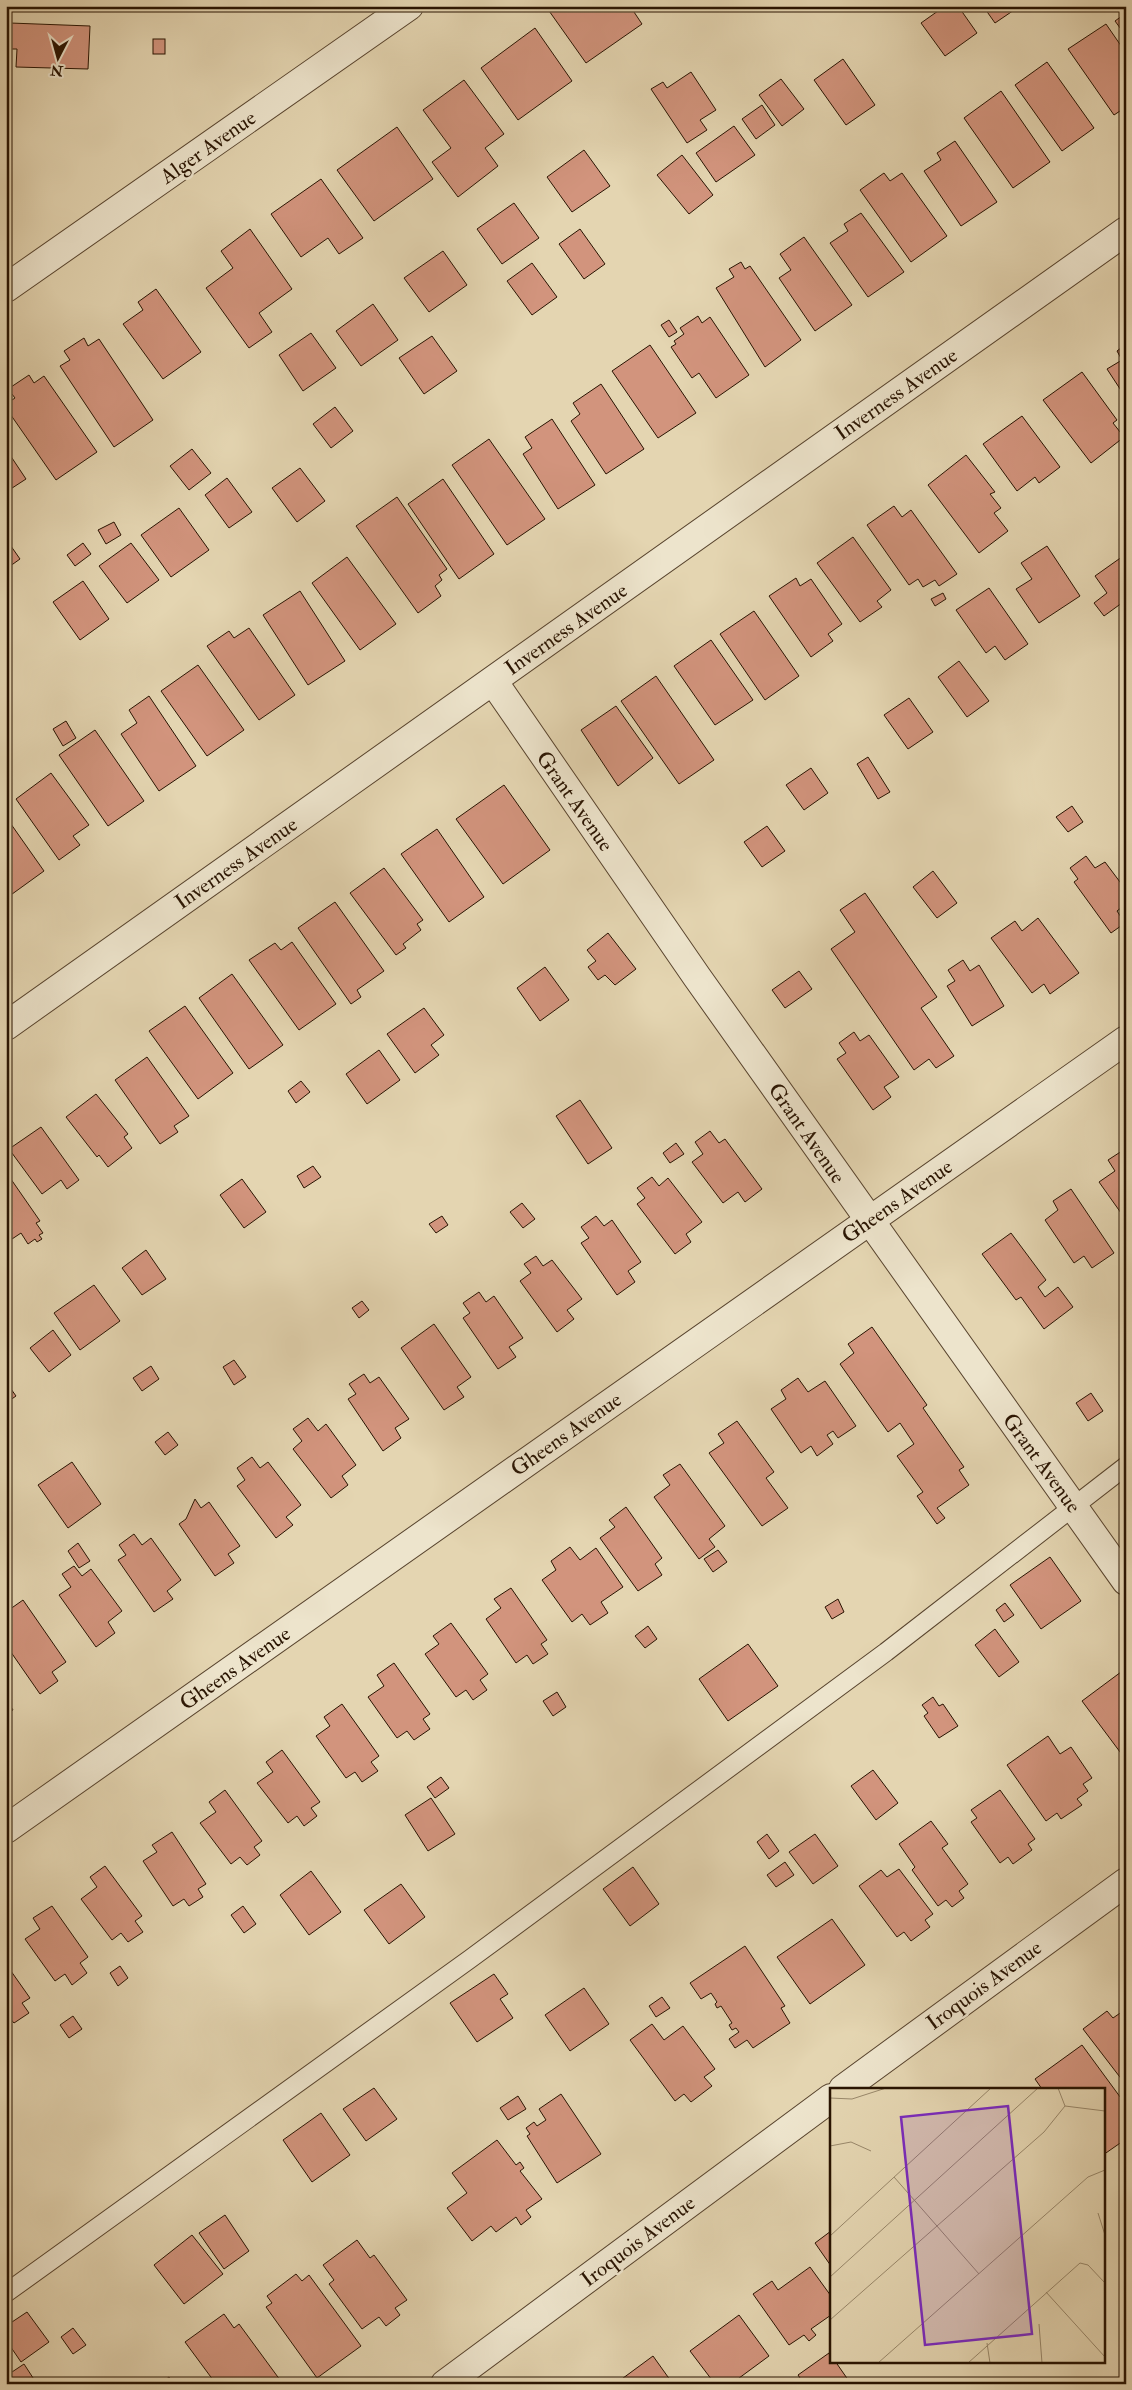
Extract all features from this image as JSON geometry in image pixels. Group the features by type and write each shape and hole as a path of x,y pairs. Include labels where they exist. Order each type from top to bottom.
{"street":[{"name":"Alger Avenue","path":"6,288 409,6"},
{"name":"Inverness Avenue","path":"6,1026 1126,232"},
{"name":"Grant Avenue","path":"493,681 697,977 1126,1580"},
{"name":"Gheens Avenue","path":"6,1829 1126,1040"},
{"name":"Iroquois Avenue","path":"844,2088 1126,1882"},
{"name":"Iroquois Avenue","path":"445,2384 830,2099"}],"lane":[{"path":"6,2293 470,1958 886,1652 1126,1466"}],"building":[{"path":"17,6 87,6 87,11 17,9"},
{"path":"549,6 630,6 642,24 586,63 547,8"},
{"path":"945,6 958,6 977,33 945,56 921,23"},
{"path":"983,6 1020,6 995,23"},
{"path":"1126,13 1126,36 1115,21"},
{"path":"6,17 11,17 10,23 90,26 88,69 16,67 17,49 6,49"},
{"path":"1106,24 1126,53 1126,107 1114,115 1068,49"},
{"path":"535,28 572,81 518,120 481,68"},
{"path":"153,39 165,39 165,54 153,54"},
{"path":"843,59 875,105 846,125 814,80"},
{"path":"1047,62 1094,128 1062,151 1015,85"},
{"path":"691,72 716,110 700,120 707,130 687,143 651,89 663,82 667,88"},
{"path":"781,79 804,109 782,126 759,95"},
{"path":"464,80 504,134 485,148 498,166 458,197 432,162 451,148 423,110"},
{"path":"1001,91 1050,162 1013,188 964,118"},
{"path":"762,105 775,125 756,139 742,119"},
{"path":"734,126 755,155 716,182 696,153"},
{"path":"397,127 433,179 374,221 337,170"},
{"path":"955,141 997,202 961,226 924,171 941,160 937,153"},
{"path":"584,150 610,186 572,212 547,177"},
{"path":"682,155 713,195 689,214 657,175"},
{"path":"884,173 890,181 902,173 947,236 911,262 860,190"},
{"path":"321,179 363,238 339,254 328,238 301,257 271,214"},
{"path":"514,203 539,238 502,264 477,229"},
{"path":"861,213 904,272 868,297 830,243 848,231 844,224"},
{"path":"250,229 292,289 259,313 272,332 249,348 206,288 233,268 221,251"},
{"path":"580,229 605,264 584,279 559,244"},
{"path":"804,237 852,305 815,331 779,278 791,270 780,254"},
{"path":"443,251 467,285 429,312 404,278"},
{"path":"741,262 745,269 750,266 801,340 765,367 716,288 734,277 729,269"},
{"path":"532,263 557,297 532,315 507,281"},
{"path":"156,289 201,352 163,379 123,324 143,310 138,302"},
{"path":"373,304 398,340 361,366 336,331"},
{"path":"698,316 702,323 710,317 749,375 716,398 699,373 692,378 671,347 676,344 674,341 684,334 680,328"},
{"path":"669,320 677,332 669,337 661,325"},
{"path":"311,333 336,368 303,391 279,355"},
{"path":"432,336 457,371 424,394 399,358"},
{"path":"84,338 88,346 99,339 153,420 114,447 60,366 70,360 64,351"},
{"path":"1126,344 1126,398 1107,369 1122,360 1117,351"},
{"path":"650,345 696,413 658,438 612,371"},
{"path":"1082,372 1117,420 1113,423 1124,437 1091,463 1043,400"},
{"path":"29,375 34,383 44,376 97,452 56,480 6,408 6,404 15,398 8,389"},
{"path":"601,384 644,449 606,474 571,421 580,414 573,403"},
{"path":"335,407 353,431 331,448 313,424"},
{"path":"1022,416 1060,467 1039,483 1035,477 1017,491 983,444"},
{"path":"552,419 595,485 558,509 523,454 532,448 525,437"},
{"path":"489,439 545,519 507,545 452,465"},
{"path":"6,449 26,479 6,492"},
{"path":"192,449 211,473 189,490 170,466"},
{"path":"966,455 995,492 990,494 1001,508 994,513 1008,531 979,553 928,485"},
{"path":"300,468 325,501 297,522 272,488"},
{"path":"227,478 252,512 229,528 205,495"},
{"path":"443,479 494,554 459,579 408,504"},
{"path":"397,497 447,569 439,575 442,580 435,586 441,596 418,613 356,526"},
{"path":"894,506 902,517 911,510 957,574 939,586 935,580 923,587 918,579 909,585 867,525"},
{"path":"179,508 209,550 171,577 141,535"},
{"path":"114,522 121,535 106,544 98,530"},
{"path":"853,537 891,590 877,601 882,607 860,622 817,563"},
{"path":"6,539 20,559 6,569"},
{"path":"83,543 91,554 75,566 67,555"},
{"path":"131,543 159,580 127,603 99,566"},
{"path":"1047,546 1080,596 1039,623 1016,589 1032,579 1021,563"},
{"path":"1126,554 1126,600 1104,616 1094,603 1107,593 1095,576"},
{"path":"347,557 396,624 360,650 312,583"},
{"path":"796,578 800,586 811,579 842,624 828,634 833,641 811,657 769,596"},
{"path":"83,581 109,619 80,640 53,602"},
{"path":"989,588 1028,644 1005,660 995,646 986,653 956,610"},
{"path":"300,591 345,661 308,685 263,615"},
{"path":"943,593 946,599 935,606 931,599"},
{"path":"754,611 799,676 765,700 720,634"},
{"path":"249,628 295,695 259,720 207,646 229,631 234,638"},
{"path":"711,640 753,700 715,725 674,666"},
{"path":"959,661 989,701 967,717 938,677"},
{"path":"198,665 244,730 207,756 161,691"},
{"path":"656,676 714,760 679,784 621,701"},
{"path":"149,696 196,766 159,791 121,734 137,723 129,710"},
{"path":"909,698 933,732 908,749 884,715"},
{"path":"616,706 653,758 618,786 581,730"},
{"path":"66,721 76,738 63,746 53,729"},
{"path":"95,730 144,801 108,826 59,755"},
{"path":"868,757 890,792 878,799 857,764"},
{"path":"811,768 828,793 804,810 786,785"},
{"path":"51,773 89,825 73,836 80,845 59,860 16,799"},
{"path":"504,785 550,850 503,884 456,819"},
{"path":"1072,806 1083,822 1068,832 1056,817"},
{"path":"6,817 44,871 8,897 6,894"},
{"path":"767,826 785,851 762,867 744,842"},
{"path":"437,829 484,897 449,922 401,854"},
{"path":"1086,856 1095,868 1105,862 1126,890 1126,904 1117,911 1125,923 1111,933 1074,882 1078,879 1070,868"},
{"path":"384,868 423,920 417,924 421,930 403,944 406,948 396,955 350,893"},
{"path":"933,871 957,903 937,918 913,887"},
{"path":"865,893 937,997 921,1008 954,1056 936,1068 929,1059 914,1070 831,949 855,932 840,910"},
{"path":"335,902 384,971 357,990 361,997 351,1004 298,928"},
{"path":"1038,918 1079,973 1050,994 1044,984 1032,993 991,938 1015,921 1022,931"},
{"path":"608,933 636,969 615,985 605,975 598,980 588,967 596,961 587,950"},
{"path":"292,942 336,1004 299,1030 249,960 275,943 281,950"},
{"path":"963,960 970,971 979,965 1004,1006 972,1026 947,986 955,981 948,970"},
{"path":"545,967 569,1000 540,1021 517,988"},
{"path":"799,971 812,989 785,1008 772,990"},
{"path":"232,974 283,1045 249,1069 199,998"},
{"path":"185,1006 233,1073 198,1099 149,1031"},
{"path":"424,1008 444,1035 431,1045 439,1055 415,1073 387,1034"},
{"path":"854,1032 860,1041 869,1035 899,1077 884,1087 891,1097 873,1110 837,1059 846,1053 839,1043"},
{"path":"379,1050 400,1080 367,1104 346,1074"},
{"path":"147,1057 189,1116 174,1126 178,1132 160,1144 115,1080"},
{"path":"301,1081 310,1092 296,1103 288,1091"},
{"path":"96,1094 128,1134 124,1137 132,1148 108,1167 99,1155 97,1157 66,1117"},
{"path":"580,1100 612,1148 588,1164 556,1116"},
{"path":"41,1127 79,1180 67,1189 61,1180 42,1194 9,1149"},
{"path":"710,1131 719,1143 725,1139 762,1189 745,1202 738,1192 723,1203 692,1162 703,1154 695,1142"},
{"path":"676,1143 684,1154 670,1163 663,1153"},
{"path":"1125,1149 1126,1220 1099,1182 1115,1171 1108,1160"},
{"path":"313,1166 321,1177 304,1188 297,1176"},
{"path":"6,1172 40,1221 36,1223 43,1233 39,1235 42,1239 37,1242 35,1239 28,1244 21,1233 6,1243"},
{"path":"652,1177 659,1186 668,1178 702,1222 686,1234 691,1242 675,1254 637,1204 645,1198 637,1188"},
{"path":"242,1179 266,1212 244,1228 220,1195"},
{"path":"1071,1189 1114,1253 1092,1268 1084,1256 1074,1263 1045,1220 1058,1210 1053,1201"},
{"path":"522,1203 535,1219 523,1228 510,1212"},
{"path":"442,1216 448,1225 436,1233 429,1224"},
{"path":"596,1216 604,1226 612,1220 641,1262 628,1271 635,1282 617,1295 581,1243 589,1238 581,1227"},
{"path":"1011,1233 1046,1280 1038,1287 1045,1297 1058,1287 1073,1307 1044,1329 1021,1297 1016,1300 982,1254"},
{"path":"146,1250 166,1279 142,1295 122,1268"},
{"path":"536,1256 543,1266 552,1260 582,1299 567,1310 574,1319 557,1332 520,1281 531,1273 524,1264"},
{"path":"94,1285 120,1321 80,1350 54,1313"},
{"path":"479,1292 486,1302 494,1296 523,1338 509,1347 516,1357 498,1369 463,1318 470,1313 463,1303"},
{"path":"362,1301 369,1310 359,1318 352,1308"},
{"path":"434,1324 471,1377 457,1387 464,1397 444,1410 401,1348"},
{"path":"872,1327 927,1405 923,1408 964,1467 959,1470 969,1485 937,1508 945,1518 937,1524 917,1496 923,1492 897,1456 914,1444 900,1423 888,1432 840,1364 854,1353 848,1344"},
{"path":"53,1330 71,1355 49,1372 30,1348"},
{"path":"234,1360 246,1377 234,1385 223,1367"},
{"path":"151,1366 159,1379 142,1391 133,1378"},
{"path":"364,1374 370,1383 379,1377 409,1419 395,1428 401,1438 383,1451 348,1399 356,1394 349,1384"},
{"path":"798,1378 808,1392 825,1381 856,1426 838,1438 833,1431 827,1435 833,1444 817,1456 811,1446 801,1453 771,1409 786,1399 781,1390"},
{"path":"6,1382 16,1396 6,1403"},
{"path":"1091,1393 1103,1411 1088,1421 1076,1403"},
{"path":"308,1418 318,1431 326,1424 356,1465 342,1476 348,1485 331,1498 293,1449 302,1441 293,1429"},
{"path":"737,1421 774,1472 766,1478 788,1508 762,1526 709,1453 724,1443 718,1434"},
{"path":"168,1432 178,1445 165,1455 155,1442"},
{"path":"252,1457 260,1468 268,1462 301,1505 286,1517 293,1525 276,1538 237,1486 245,1480 237,1468"},
{"path":"72,1462 101,1504 68,1528 38,1485"},
{"path":"680,1464 725,1526 709,1539 715,1547 699,1559 654,1497 670,1485 663,1475"},
{"path":"195,1499 201,1508 209,1502 240,1546 228,1554 234,1563 215,1576 179,1524 186,1519"},
{"path":"626,1507 662,1558 655,1564 662,1575 638,1591 600,1538 615,1527 609,1520"},
{"path":"134,1534 142,1545 151,1538 181,1580 167,1591 173,1599 154,1612 118,1560 126,1555 119,1545"},
{"path":"78,1543 90,1561 79,1568 68,1551"},
{"path":"570,1547 580,1560 596,1548 623,1587 601,1602 608,1613 590,1625 582,1614 572,1622 542,1580 556,1570 551,1561"},
{"path":"718,1550 727,1562 713,1572 704,1559"},
{"path":"1050,1557 1081,1601 1041,1629 1010,1585"},
{"path":"74,1566 82,1576 91,1569 122,1611 108,1622 115,1633 96,1647 59,1595 71,1587 62,1574"},
{"path":"511,1588 547,1640 541,1644 548,1654 533,1664 527,1655 516,1663 486,1619 501,1608 494,1599"},
{"path":"838,1599 844,1612 832,1619 825,1607"},
{"path":"23,1600 66,1662 52,1672 58,1681 40,1694 6,1645 6,1612"},
{"path":"1005,1603 1014,1615 1004,1622 996,1610"},
{"path":"451,1623 488,1674 480,1680 487,1690 473,1700 466,1690 456,1697 425,1654 439,1644 433,1636"},
{"path":"648,1626 657,1639 645,1648 635,1636"},
{"path":"995,1629 1019,1662 999,1677 975,1645"},
{"path":"748,1644 778,1686 728,1721 699,1679"},
{"path":"394,1663 430,1714 423,1719 430,1729 414,1740 407,1731 397,1738 368,1697 384,1686 377,1675"},
{"path":"1121,1672 1126,1678 1126,1760 1082,1701"},
{"path":"557,1692 566,1707 553,1716 543,1701"},
{"path":"933,1697 939,1706 943,1704 958,1726 939,1738 924,1716 928,1713 922,1705"},
{"path":"6,1699 13,1710 6,1715"},
{"path":"342,1704 379,1756 371,1762 378,1771 362,1782 355,1772 346,1778 316,1736 330,1726 324,1717"},
{"path":"1048,1736 1060,1754 1071,1747 1092,1778 1083,1784 1088,1791 1077,1799 1082,1805 1061,1819 1057,1813 1046,1821 1007,1765"},
{"path":"282,1750 320,1802 311,1808 317,1816 304,1826 297,1816 288,1823 257,1783 273,1772 266,1762"},
{"path":"873,1770 898,1803 876,1820 851,1786"},
{"path":"441,1777 449,1788 435,1798 427,1787"},
{"path":"225,1790 262,1841 254,1847 260,1855 247,1865 240,1857 231,1864 200,1823 216,1812 209,1802"},
{"path":"1000,1790 1035,1839 1028,1844 1032,1850 1013,1864 1008,1857 1000,1863 971,1822 977,1818 971,1810"},
{"path":"431,1798 455,1834 428,1851 405,1815"},
{"path":"931,1821 948,1844 942,1848 968,1884 959,1891 964,1898 952,1907 946,1900 938,1906 912,1870 915,1867 899,1844"},
{"path":"172,1832 206,1884 198,1889 203,1897 189,1906 184,1899 173,1906 143,1861 157,1852 152,1845"},
{"path":"767,1834 779,1851 769,1859 757,1842"},
{"path":"815,1834 838,1866 813,1884 789,1852"},
{"path":"785,1862 794,1875 776,1887 767,1875"},
{"path":"105,1866 142,1916 135,1921 143,1932 128,1942 121,1933 112,1940 81,1899 97,1887 90,1877"},
{"path":"633,1867 659,1904 630,1926 603,1889"},
{"path":"899,1869 933,1914 925,1920 930,1927 911,1941 904,1932 897,1937 859,1886 881,1870 887,1877"},
{"path":"311,1871 341,1912 309,1935 280,1895"},
{"path":"401,1884 425,1917 389,1944 364,1910"},
{"path":"52,1906 88,1957 80,1963 87,1973 72,1985 65,1974 55,1981 25,1939 40,1929 33,1918"},
{"path":"243,1906 256,1924 244,1933 231,1915"},
{"path":"832,1919 865,1965 810,2004 777,1957"},
{"path":"745,1946 785,2006 781,2008 790,2023 753,2048 747,2040 735,2048 729,2039 739,2032 736,2028 732,2030 729,2025 732,2023 721,2006 717,2008 715,2004 717,2002 711,1993 701,1999 690,1983"},
{"path":"6,1964 30,1998 22,2003 29,2013 14,2023 6,2014"},
{"path":"120,1966 128,1978 118,1986 110,1973"},
{"path":"494,1974 508,1994 500,1999 513,2018 477,2042 450,2003"},
{"path":"584,1988 609,2024 570,2051 545,2015"},
{"path":"662,1997 670,2008 656,2017 649,2006"},
{"path":"1126,2009 1126,2085 1083,2029 1107,2011 1113,2018"},
{"path":"73,2016 82,2029 69,2038 60,2025"},
{"path":"652,2024 664,2040 683,2026 715,2069 704,2077 712,2086 691,2102 684,2094 675,2101 630,2040"},
{"path":"1082,2045 1126,2105 1126,2139 1104,2154 1104,2088 1041,2088 1035,2079"},
{"path":"374,2088 397,2119 366,2141 343,2109"},
{"path":"561,2094 601,2154 557,2183 527,2136 530,2134 526,2128 534,2122 537,2126 546,2120 539,2109"},
{"path":"518,2096 526,2109 508,2120 500,2108"},
{"path":"321,2113 350,2155 312,2182 283,2140"},
{"path":"497,2140 516,2165 520,2162 524,2168 520,2171 542,2199 526,2210 531,2217 521,2225 516,2217 496,2232 491,2226 472,2241 447,2208 467,2193 452,2173"},
{"path":"225,2215 249,2251 224,2269 199,2233"},
{"path":"830,2232 830,2265 815,2243"},
{"path":"192,2235 223,2274 184,2304 154,2265"},
{"path":"357,2240 370,2258 374,2255 407,2300 395,2308 400,2315 386,2326 379,2317 362,2329 329,2284 334,2280 323,2265"},
{"path":"810,2267 830,2295 830,2316 811,2329 816,2335 809,2341 804,2335 789,2345 753,2294 772,2281 778,2290"},
{"path":"296,2274 302,2281 309,2275 361,2346 317,2378 266,2307 272,2303 267,2296"},
{"path":"27,2312 49,2342 21,2362 6,2340 6,2326"},
{"path":"224,2314 234,2328 239,2324 283,2384 216,2384 185,2342"},
{"path":"739,2315 769,2356 731,2384 715,2384 690,2351"},
{"path":"73,2328 86,2345 73,2354 61,2337"},
{"path":"829,2353 830,2362 836,2362 851,2384 804,2384 798,2375"},
{"path":"653,2356 673,2384 615,2384"},
{"path":"24,2364 37,2384 6,2384 6,2376"},
{"path":"169,2377 174,2384 160,2384"}]}
